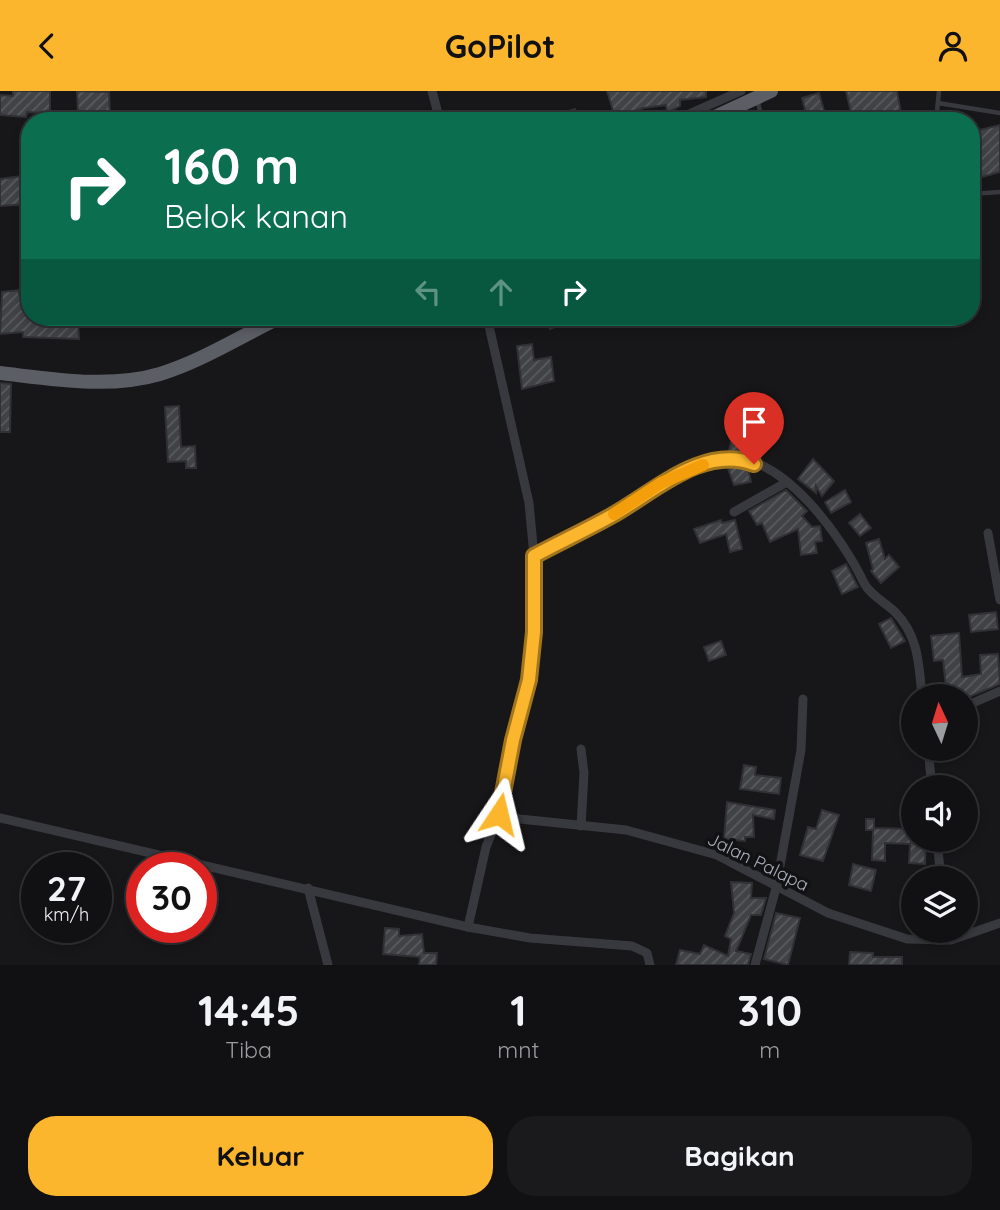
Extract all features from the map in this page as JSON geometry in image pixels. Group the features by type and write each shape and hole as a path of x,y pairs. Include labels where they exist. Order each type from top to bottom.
{"highway":[{"path":"721,112 748,95 771,91"},
{"path":"0,373 70,381 117,381 157,375 191,363 263,326"}],"street":[{"path":"432,91 438,112"},
{"path":"699,112 748,95"},
{"path":"468,927 486,847 499,814 513,740 529,680 534,632 534,556 529,503 489,326"},
{"path":"534,556 610,517 661,483 722,459 739,458 787,482 825,520 855,563 865,586 897,614 910,631 918,653 921,684"},
{"path":"734,512 787,482"},
{"path":"988,533 1000,600"},
{"path":"978,701 1000,691"},
{"path":"759,964 801,750 803,699"},
{"path":"581,749 584,773 581,826"},
{"name":"Jalan Palapa","path":"499,814 510,818 626,830 717,855 776,888 828,912 907,939 951,940 1000,923"},
{"path":"0,818 468,927 530,938 632,946 646,953 650,965"},
{"path":"308,888 328,965"}],"lane":[{"path":"937,112 939,91"},
{"path":"748,95 757,112"},
{"path":"938,103 1000,113"},
{"path":"980,193 1000,192"}],"building":[{"path":"13,91 50,91 50,112 21,112 21,117 0,115 0,95 13,96"},
{"path":"77,91 109,92 110,112 78,112"},
{"path":"607,91 706,91 706,97 680,100 680,106 669,112 666,105 631,112 613,112"},
{"path":"846,91 897,91 901,112 851,112"},
{"path":"819,93 824,112 806,112 802,98"},
{"path":"1000,125 1000,172 980,178 980,130"},
{"path":"21,176 21,205 0,206 0,179"},
{"path":"19,290 21,326 78,326 79,339 23,337 23,332 0,334 2,292"},
{"path":"532,344 534,360 551,357 554,381 522,389 517,346"},
{"path":"0,383 11,384 10,432 0,432"},
{"path":"179,406 181,447 195,446 196,468 186,468 186,461 168,462 165,407"},
{"path":"744,429 756,434 749,454 729,451 732,436 740,438"},
{"path":"813,459 834,481 822,496 816,486 816,493 798,479"},
{"path":"727,466 748,468 751,482 734,485"},
{"path":"786,490 807,511 802,516 812,527 820,526 822,541 815,542 817,553 801,555 798,529 770,542 762,523 757,525 749,511"},
{"path":"845,490 851,502 831,513 825,502"},
{"path":"860,514 871,528 860,536 849,523"},
{"path":"721,520 722,523 735,520 742,549 730,552 726,534 700,543 694,529"},
{"path":"879,539 885,559 889,555 899,567 881,583 871,571 873,569 866,543"},
{"path":"846,564 858,587 842,594 832,571"},
{"path":"996,612 998,629 971,632 969,615"},
{"path":"891,618 905,641 891,648 879,624"},
{"path":"959,633 962,677 981,674 980,655 998,654 1000,684 978,693 978,684 946,684 943,660 934,661 931,636"},
{"path":"721,641 726,655 709,661 704,647"},
{"path":"744,765 756,767 755,775 781,778 779,794 740,789"},
{"path":"727,802 775,810 774,819 753,815 754,837 745,837 745,841 724,839"},
{"path":"822,810 839,815 823,861 800,855 808,827 816,829"},
{"path":"866,819 874,819 874,828 901,829 901,844 885,843 885,861 872,860 873,830 866,830"},
{"path":"910,852 926,852 925,864 909,863"},
{"path":"853,864 876,870 871,891 849,885"},
{"path":"731,882 752,883 751,898 766,898 761,915 751,915 736,951 751,954 748,965 676,965 680,950 700,954 704,945 728,956 731,939 725,936 734,913"},
{"path":"776,913 800,918 788,965 764,959"},
{"path":"385,928 399,929 399,936 422,934 424,953 437,953 436,965 419,965 420,957 383,954"},
{"path":"850,952 873,953 873,957 902,957 902,965 849,965"}],"slow traffic":[{"path":"614,514 661,483 703,465"}],"route":[{"path":"499,814 513,740 529,680 534,632 534,556 610,517 679,474 722,459 739,458 754,464"}]}
